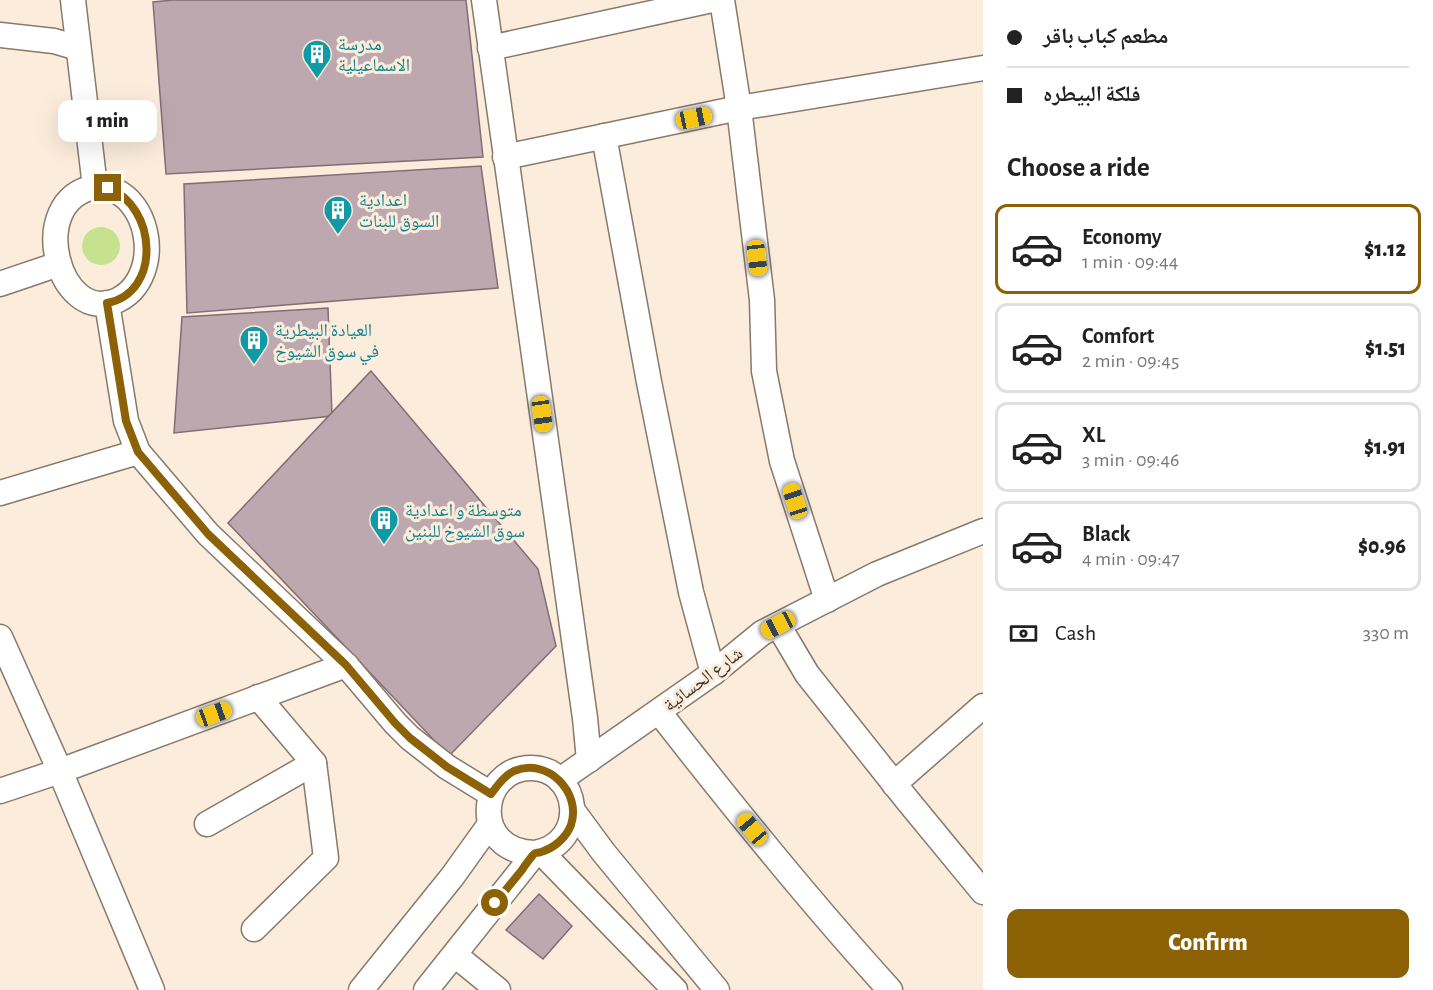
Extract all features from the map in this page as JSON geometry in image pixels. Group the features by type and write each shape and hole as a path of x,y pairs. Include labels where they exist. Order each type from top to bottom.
{"street":[{"path":"73,0 95,187"},
{"path":"483,0 585,718 589,760"},
{"path":"490,48 712,0"},
{"path":"722,0 739,108 762,300 764,371 782,462 827,600"},
{"path":"0,34 54,41 78,48"},
{"path":"505,157 739,108 983,68"},
{"path":"604,136 649,382 691,592 713,673"},
{"path":"95,187 108,188 126,198 138,213 144,226 146,240 145,261 139,281 125,296 107,303 87,300 76,292 64,277 56,250 60,216 67,204 76,194 95,187"},
{"path":"0,284 59,264"},
{"path":"107,303 126,421 138,452 208,534 346,665 410,738 447,767 491,794"},
{"path":"0,493 138,452"},
{"name":"شارع الحسائية","path":"560,780 713,673 762,633 877,574 983,531"},
{"path":"778,625 807,674 983,892"},
{"path":"0,638 60,771 152,990"},
{"path":"0,791 346,665"},
{"path":"254,930 326,858 314,763 258,697"},
{"path":"894,784 983,706"},
{"path":"659,712 736,811 890,990"},
{"path":"207,824 314,763"},
{"path":"531,768 546,771 560,780 570,794 573,812 564,837 554,846 538,853 523,853 503,843 490,824 488,809 491,794 501,780 514,771 531,768"},
{"path":"573,812 717,990"},
{"path":"361,990 452,877 490,824"},
{"path":"426,990 538,853"},
{"path":"538,853 675,990"},
{"path":"455,955 498,990"}],"green space":[{"path":"101,227 115,232 120,246 115,260 101,265 87,260 82,246 87,232"}],"building":[{"name":"مدرسة الاسماعيلية","path":"173,0 466,0 483,157 166,174 153,2"},
{"name":"اعدادية السوق للبنات","path":"481,166 498,288 187,313 184,184"},
{"name":"العيادة البيطرية في سوق الشيوخ","path":"328,308 332,416 174,433 182,317"},
{"name":"متوسطة و اعدادية سوق الشيوخ للبنين","path":"371,371 538,569 556,646 449,756 228,523"},
{"path":"539,894 572,926 543,959 506,930"}],"place":[{"name":"مدرسة الاسماعيلية","path":"317,80"},
{"name":"اعدادية السوق للبنات","path":"338,236"},
{"name":"العيادة البيطرية في سوق الشيوخ","path":"254,366"},
{"name":"متوسطة و اعدادية سوق الشيوخ للبنين","path":"384,546"}],"route":[{"path":"108,188 126,198 135,208 144,226 146,240 144,268 139,281 125,296 107,303 126,421 138,452 208,534 346,665 395,723 428,753 491,794 501,780 514,771 531,768 546,771 560,780 570,794 573,812 564,837 554,846 535,853 495,903"}]}
